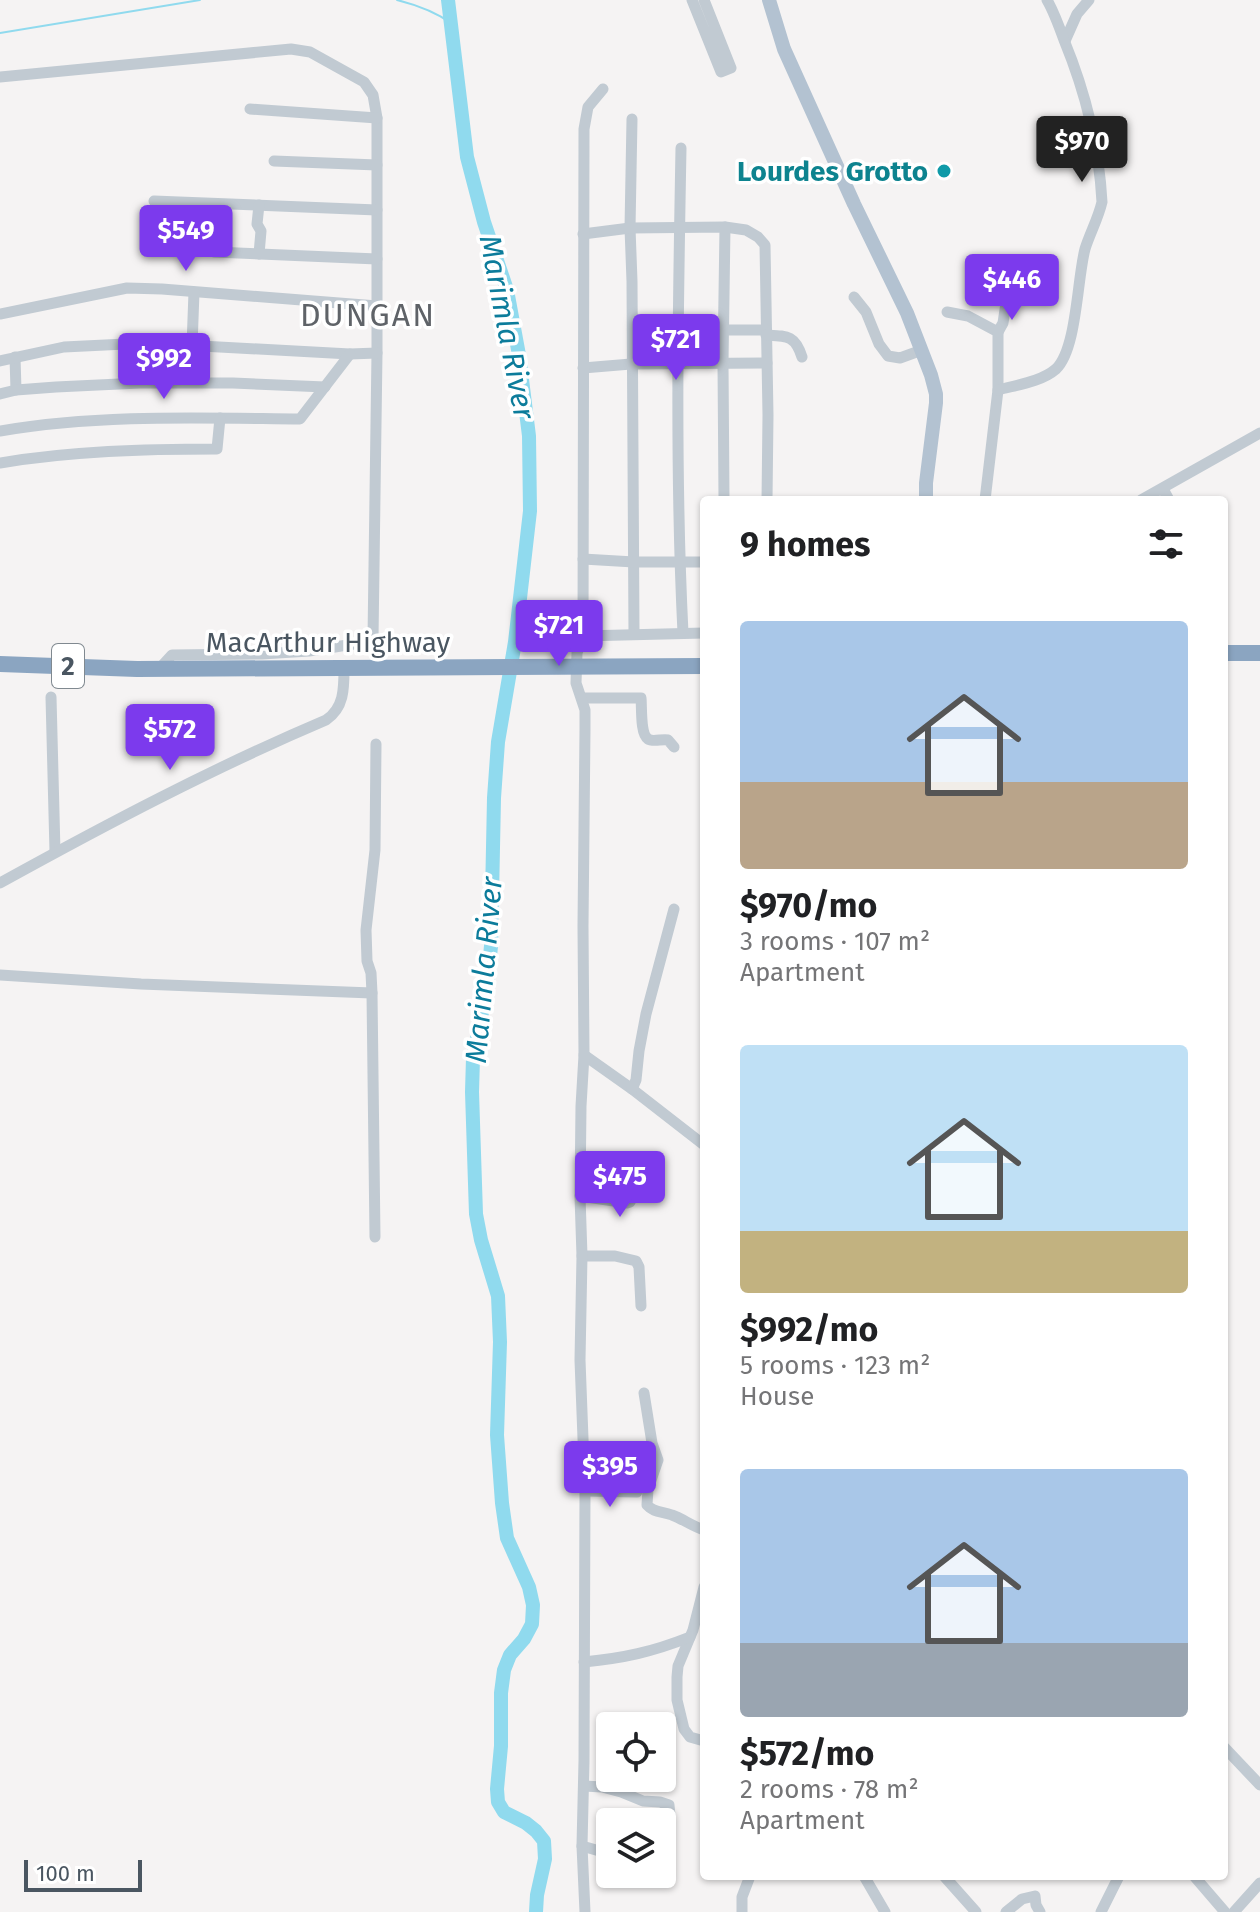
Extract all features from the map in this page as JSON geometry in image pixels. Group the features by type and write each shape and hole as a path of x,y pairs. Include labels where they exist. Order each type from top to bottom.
{"highway":[{"path":"1228,653 1258,653"},
{"name":"MacArthur Highway","path":"0,664 344,669 700,666"}],"main road":[{"path":"769,0 784,49 902,303 936,394 926,496"}],"street":[{"path":"692,0 721,72 731,68 704,0"},
{"path":"998,390 1046,375 1063,361 1069,344 1086,245 1102,202 1090,117 1065,41 1047,0"},
{"path":"1065,41 1077,14 1089,0"},
{"path":"0,77 291,49 310,52 364,82 373,95 377,118 377,353 371,640 294,652 172,655 160,668"},
{"path":"585,1912 582,1846 585,1491 580,1360 580,1196 584,1055 585,719 583,698 576,683 577,653 583,636 584,129 588,107 603,89"},
{"path":"250,109 377,118"},
{"path":"632,119 630,228 634,634"},
{"path":"681,148 679,365 683,633"},
{"path":"274,161 377,165"},
{"path":"154,201 377,210"},
{"path":"259,205 259,254"},
{"path":"583,234 630,228 725,227 746,230 765,245 767,496"},
{"path":"724,496 725,227"},
{"path":"214,252 377,259"},
{"path":"0,314 127,288 377,306"},
{"path":"192,346 194,292"},
{"path":"985,496 998,390 998,332 1003,323 1006,303 1024,300 1028,296"},
{"path":"854,297 866,312 879,344 888,356 900,358 922,350"},
{"path":"947,312 968,316 998,332"},
{"path":"723,330 787,336 799,346 802,357"},
{"path":"0,361 64,347 146,343 377,353"},
{"path":"0,431 35,425 111,420 300,419 350,354"},
{"path":"15,357 16,390"},
{"path":"583,368 631,364 767,363"},
{"path":"0,394 16,390 140,383 325,387"},
{"path":"0,463 145,449 217,449 220,418"},
{"path":"1166,494 1260,433"},
{"path":"583,559 700,562"},
{"path":"583,636 700,633"},
{"path":"0,883 166,794 333,716 341,702 344,669"},
{"path":"51,697 55,852"},
{"path":"583,698 641,698 646,738 651,741 668,740 674,747"},
{"path":"375,1237 372,993 366,930 375,850 376,744"},
{"path":"632,1089 646,1014 674,909"},
{"path":"0,975 372,993"},
{"path":"584,1055 700,1142"},
{"path":"580,1196 627,1203 634,1194"},
{"path":"582,1256 615,1256 636,1261 641,1306"},
{"path":"644,1393 658,1460 648,1489 647,1505 651,1510 673,1515 700,1529"},
{"path":"585,1491 637,1492"},
{"path":"700,1618 678,1666 677,1700 686,1733 700,1741"},
{"path":"584,1662 648,1653 690,1637"},
{"path":"1228,1751 1260,1785"},
{"path":"584,1786 602,1787 643,1801 660,1802 669,1808"},
{"path":"582,1846 596,1849"},
{"path":"742,1912 742,1897 748,1880"},
{"path":"866,1880 885,1912"},
{"path":"948,1880 976,1912"},
{"path":"1101,1912 1117,1880"},
{"path":"1197,1880 1225,1912"},
{"path":"1234,1912 1260,1883"},
{"path":"1006,1912 1022,1899 1035,1896 1036,1910"}],"waterway":[{"path":"0,33 200,0"},
{"path":"397,0 425,9 451,23"},
{"name":"Marimla River","path":"448,0 467,157 484,222 507,290 529,436 530,511 515,642 498,742 491,946 487,987 473,1058 472,1092 476,1214 498,1296 497,1435 502,1503 507,1538 529,1587 533,1605 532,1624 510,1655 504,1670 498,1802 504,1812 526,1823 544,1841 545,1859 536,1912"}],"place":[{"name":"Lourdes Grotto","path":"944,171"}],"district":[{"name":"DUNGAN","path":"368,315"}]}
